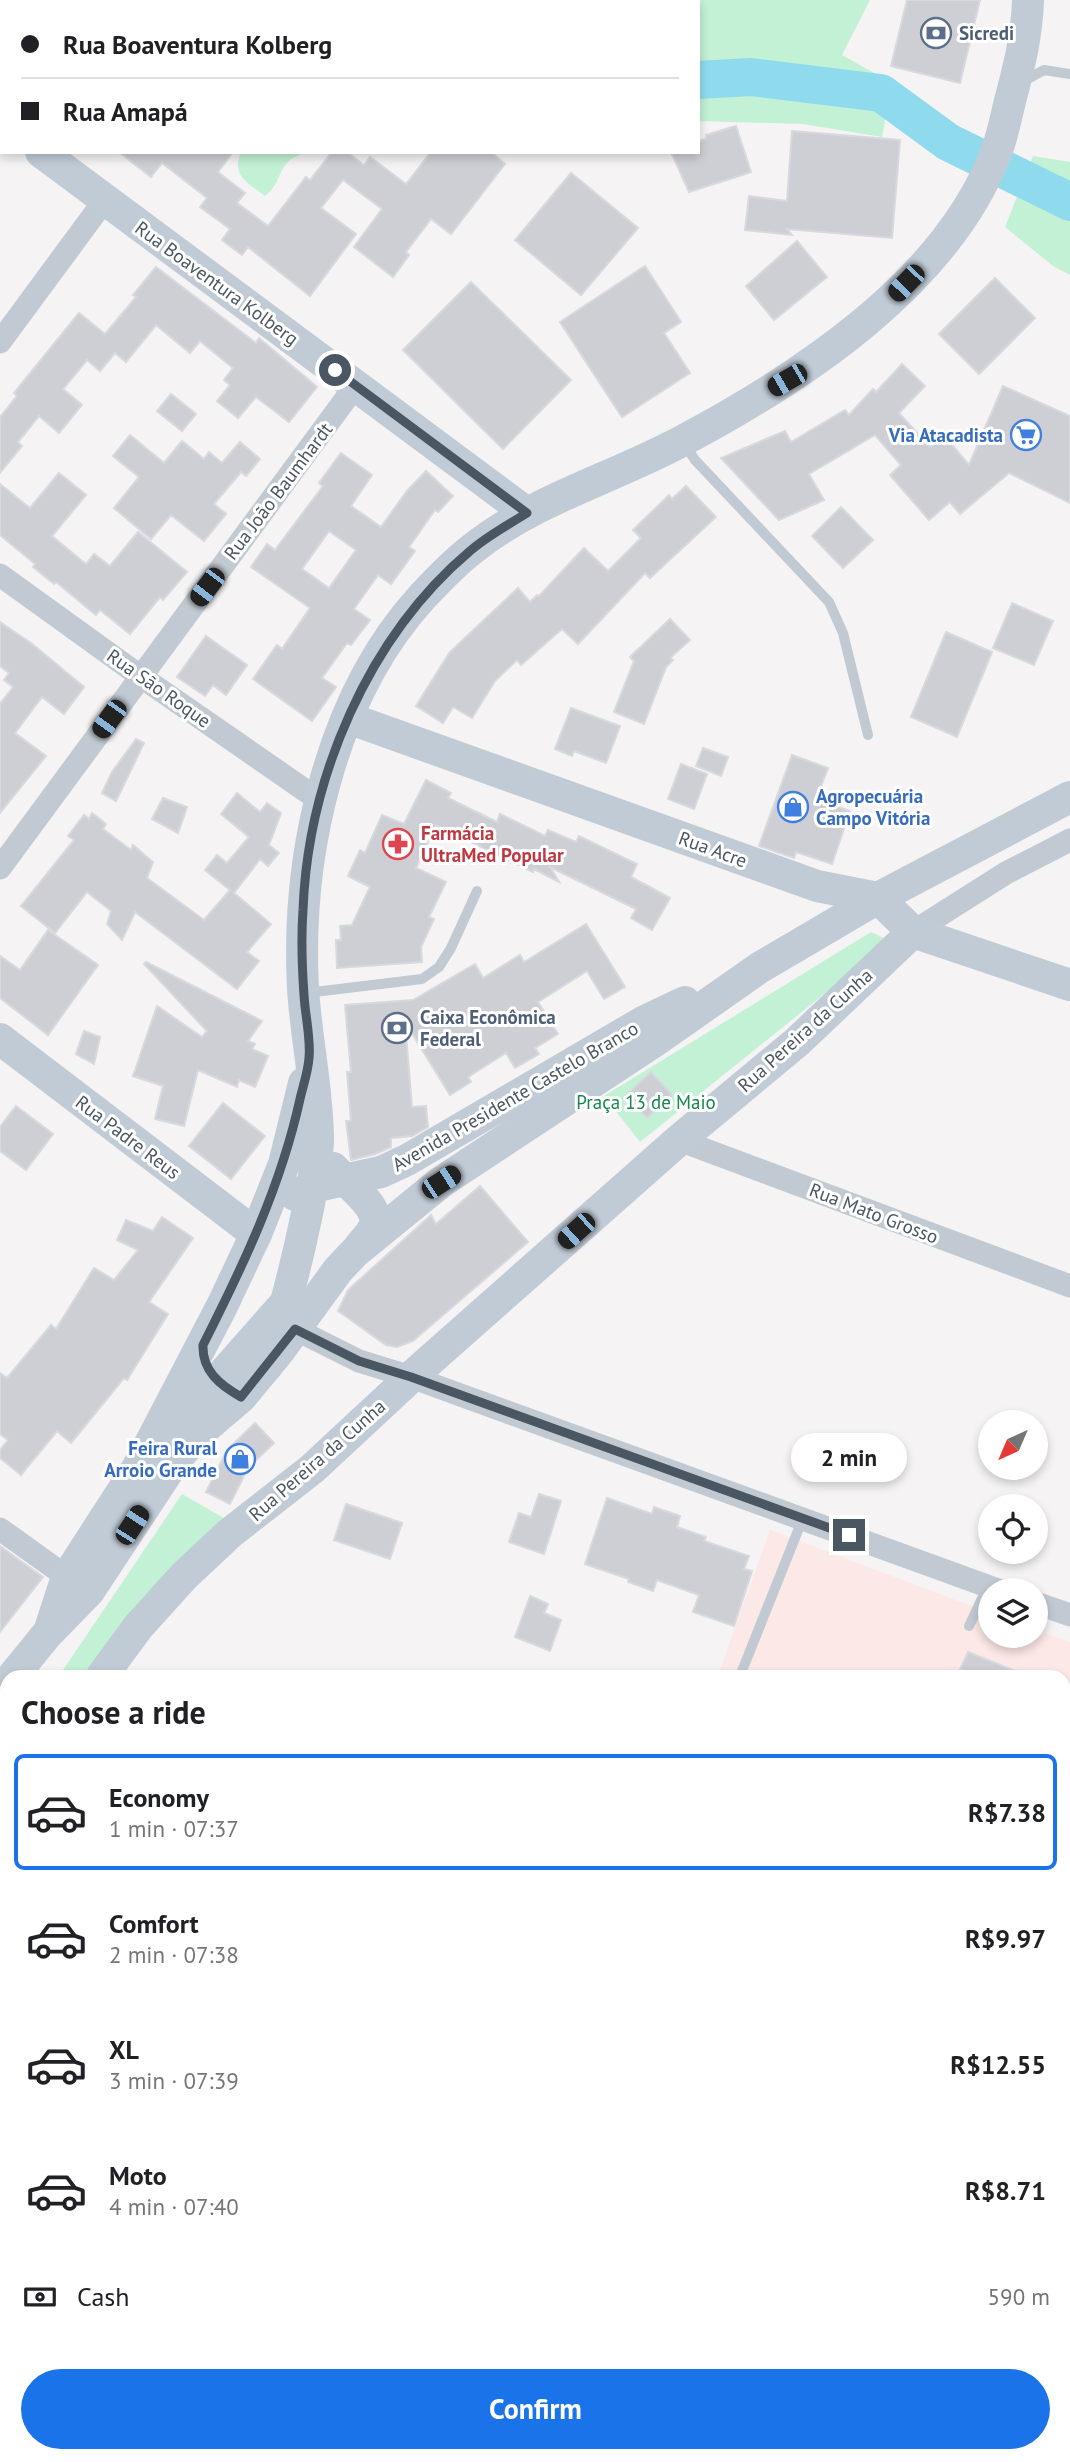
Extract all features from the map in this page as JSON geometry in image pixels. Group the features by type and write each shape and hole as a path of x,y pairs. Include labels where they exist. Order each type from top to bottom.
{"main road":[{"path":"267,1366 292,1282 318,1145 304,993 303,910 307,866 319,800 348,718 367,676 385,646 423,597 470,551 527,513 683,441 787,380 859,330 939,248 975,195 997,150 1023,52 1028,0"},
{"name":"Rua Boaventura Kolberg","path":"44,154 527,513"},
{"name":"Rua Acre","path":"348,718 817,886 878,898"},
{"name":"Avenida Presidente Castelo Branco","path":"48,1633 89,1591 176,1459 200,1432 241,1397 338,1270 355,1252 441,1182 655,1041 759,968 878,898 1070,797"},
{"path":"878,898 914,932 1070,985"},
{"name":"Rua Pereira da Cunha","path":"106,1670 138,1627 184,1576 230,1533 312,1469 411,1377 679,1140 797,1042 914,932"},
{"path":"72,1580 214,1384 334,1247 368,1216 419,1180 649,1033 759,968"},
{"name":"Avenida Presidente Castelo Branco","path":"261,1222 312,1187 381,1172 407,1160 643,1022 759,968"},
{"name":"Rua Padre Reus","path":"0,1039 261,1222"},
{"path":"18,1670 48,1633 72,1580 138,1467 203,1345 261,1222 284,1164 310,1058"},
{"path":"318,1145 328,1163 372,1208 375,1218 370,1233 355,1252"},
{"path":"203,1345 203,1355 212,1375 222,1387 241,1397"}],"street":[{"path":"0,342 104,201"},
{"name":"Rua João Baumhardt","path":"0,868 356,385"},
{"name":"Rua São Roque","path":"0,575 319,800"},
{"name":"Rua Pereira da Cunha","path":"914,932 1006,873 1070,841"},
{"name":"Rua Mato Grosso","path":"679,1140 1070,1286"},
{"path":"295,1329 359,1361 411,1377 978,1582"},
{"path":"0,1529 72,1580"},
{"path":"1048,1607 1070,1615"}],"lane":[{"path":"1014,86 1044,70 1070,74"},
{"path":"683,441 695,460 829,601 844,633 868,735"},
{"path":"304,993 422,979 439,967 451,948 477,891"},
{"path":"742,1670 803,1518"},
{"path":"969,1626 978,1612"}],"shaded area":[{"path":"770,1530 978,1608 978,1648 1048,1648 1048,1634 1070,1642 1070,1670 720,1670"}],"green space":[{"path":"700,0 870,0 842,55 892,83 882,137 803,124 700,121"},
{"path":"240,154 302,154 289,161 282,169 274,187 265,196 243,178 238,160"},
{"path":"1033,156 1070,162 1070,275 1053,266 1005,227"},
{"name":"Praça 13 de Maio","path":"871,932 890,941 640,1142 604,1096"},
{"path":"182,1494 229,1521 96,1670 63,1670"}],"building":[{"name":"Sicredi","path":"907,0 980,0 960,83 891,66"},
{"path":"736,126 751,172 689,192 672,154 700,154 700,141 707,138 706,135"},
{"path":"792,131 900,140 892,238 787,229 792,235 745,230 749,196 787,201"},
{"path":"122,154 232,154 218,172 245,193 237,203 268,226 306,177 310,180 330,154 350,154 364,165 370,157 406,184 429,154 493,154 505,164 451,234 431,219 406,252 409,255 393,277 354,247 382,209 343,180 321,208 356,234 310,296 248,247 242,255 222,240 230,229 200,207 207,198 162,163 151,177"},
{"path":"571,173 638,228 581,295 515,240"},
{"path":"797,241 827,277 774,320 746,286"},
{"path":"645,266 681,322 664,333 690,373 622,417 560,322"},
{"path":"156,267 256,343 259,338 317,387 289,422 256,397 238,418 217,401 230,385 224,380 233,368 200,341 190,353 156,325 126,362 115,353 100,371 87,360 63,389 82,405 59,433 39,416 18,442 22,446 0,473 0,417 17,396 14,393 79,313 105,334 136,297 133,295"},
{"path":"995,278 1035,318 979,374 939,334"},
{"path":"471,282 571,380 503,449 403,350"},
{"path":"902,364 925,386 899,413 930,447 944,435 969,465 1003,386 1070,416 1070,503 1009,473 960,514 950,502 929,520 890,475 901,465 875,435 809,474 824,500 779,520 721,458 785,431 791,442 845,410 849,415 873,389 876,392"},
{"path":"171,394 196,414 182,431 157,411"},
{"path":"130,435 164,463 182,441 204,459 209,452 222,463 240,442 260,459 246,476 241,472 214,504 226,514 204,541 171,515 151,539 114,508 139,477 113,456"},
{"path":"341,453 372,475 351,506 381,527 407,491 426,471 453,496 438,512 435,510 409,547 415,551 391,584 378,575 354,609 370,620 351,645 347,643 322,678 336,687 312,721 253,679 277,645 282,649 310,608 251,567 267,544 275,550 323,486 319,483","holes":["329,531 356,550 329,588 302,569"]},
{"path":"59,473 86,495 52,536 86,564 94,554 110,566 138,532 187,572 163,600 160,597 130,634 100,610 96,615 56,582 54,584 0,535 0,484 30,508"},
{"path":"686,486 716,517 650,578 645,573 578,644 562,629 521,665 517,660 495,681 472,718 453,707 443,723 416,706 450,652 518,588 530,602 539,596 584,548 608,571 641,538 633,530 669,495 672,499"},
{"path":"841,507 873,540 843,568 812,536"},
{"path":"1012,603 1053,621 1034,665 993,648"},
{"path":"670,619 690,640 670,658 673,660 666,667 644,724 614,712 634,661 630,657"},
{"path":"0,622 31,643 84,687 64,714 42,697 15,733 46,756 0,813 0,704 13,687 4,680 9,673 0,666"},
{"path":"946,632 992,652 957,737 911,717"},
{"path":"206,636 247,665 226,695 213,685 205,696 177,677"},
{"path":"571,708 620,726 606,763 574,751 572,756 555,749"},
{"path":"136,739 144,743 116,801 102,793 112,772"},
{"path":"703,748 728,757 721,776 696,766"},
{"name":"Agropecuária Campo Vitória","path":"792,755 828,768 816,799 850,811 832,864 796,852 794,858 759,846"},
{"path":"681,764 707,774 694,809 668,799"},
{"path":"426,780 451,793 448,798 497,822 500,814 545,836 548,830 576,842 579,836 637,864 631,877 670,898 652,930 631,918 636,909 550,867 559,882 436,825 416,868 446,882 429,917 434,919 421,947 422,962 337,968 336,940 341,940 340,926 352,925 370,887 348,876 360,850 365,853 382,815 404,824"},
{"path":"237,793 260,812 267,803 281,813 269,845 279,853 268,866 260,859 234,893 271,924 247,952 259,961 237,989 135,912 122,940 107,924 111,911 87,892 55,933 21,906 74,840 68,836 84,815 89,819 92,813 106,824 103,829 131,850 133,845 153,862 147,878 204,920 230,890 205,870 217,855 227,863 249,837 221,814"},
{"path":"163,798 187,807 178,833 152,819"},
{"path":"586,924 625,987 604,999 587,971 538,1002 558,1034 535,1048 539,1054 515,1068 506,1053 468,1077 471,1082 450,1095 405,1022 412,1107 426,1106 428,1127 412,1136 391,1138 391,1147 351,1160 346,1121 351,1121 347,1072 351,1072 345,1005 413,1000 475,964 483,978 520,955 524,962"},
{"path":"48,930 98,965 48,1035 0,998 0,956 20,970"},
{"path":"146,962 262,1021 248,1041 255,1044 252,1049 268,1056 255,1087 239,1080 237,1087 198,1070 184,1126 155,1119 163,1086 133,1076 157,1006 202,1037 207,1031 144,964"},
{"path":"84,1031 100,1037 94,1064 76,1054"},
{"path":"651,1072 672,1095 647,1118 626,1095"},
{"path":"223,1103 265,1136 231,1179 189,1146"},
{"path":"16,1106 53,1134 26,1170 0,1151 0,1127"},
{"path":"480,1186 528,1242 413,1341 397,1347 386,1345 338,1311 348,1290 431,1215 436,1224"},
{"path":"162,1217 193,1238 149,1302 168,1314 127,1380 124,1378 71,1443 57,1431 21,1475 0,1458 0,1450 8,1440 0,1434 0,1373 7,1378 51,1325 56,1329 94,1268 114,1280 138,1250 117,1240 126,1220 153,1231"},
{"name":"Feira Rural Arroio Grande","path":"255,1423 274,1443 248,1468 230,1504 206,1492 227,1450"},
{"path":"539,1494 561,1501 544,1554 509,1542 519,1513 531,1517"},
{"path":"607,1498 652,1514 654,1507 680,1516 677,1527 706,1537 704,1541 749,1556 744,1569 752,1571 734,1626 693,1612 699,1595 657,1580 653,1591 628,1582 629,1579 585,1564"},
{"path":"346,1504 402,1523 390,1559 334,1540"},
{"path":"0,1546 43,1577 0,1632"},
{"path":"530,1596 548,1604 544,1613 561,1620 550,1651 515,1637"},
{"path":"968,1652 1013,1670 960,1670"}],"waterway":[{"path":"700,80 751,77 881,93 948,142 1070,202"}],"place":[{"name":"Sicredi","path":"936,33"},
{"name":"Via Atacadista","path":"1026,435"},
{"name":"Agropecuária Campo Vitória","path":"793,807"},
{"name":"Farmácia UltraMed Popular","path":"398,844"},
{"name":"Caixa Econômica Federal","path":"397,1028"},
{"name":"Feira Rural Arroio Grande","path":"240,1459"}],"route":[{"path":"335,370 527,513 470,551 423,597 385,646 367,676 348,718 319,800 307,866 303,910 303,974 310,1058 284,1164 256,1234 203,1345 206,1364 222,1387 241,1397 295,1329 359,1361 411,1377 849,1535"}]}
